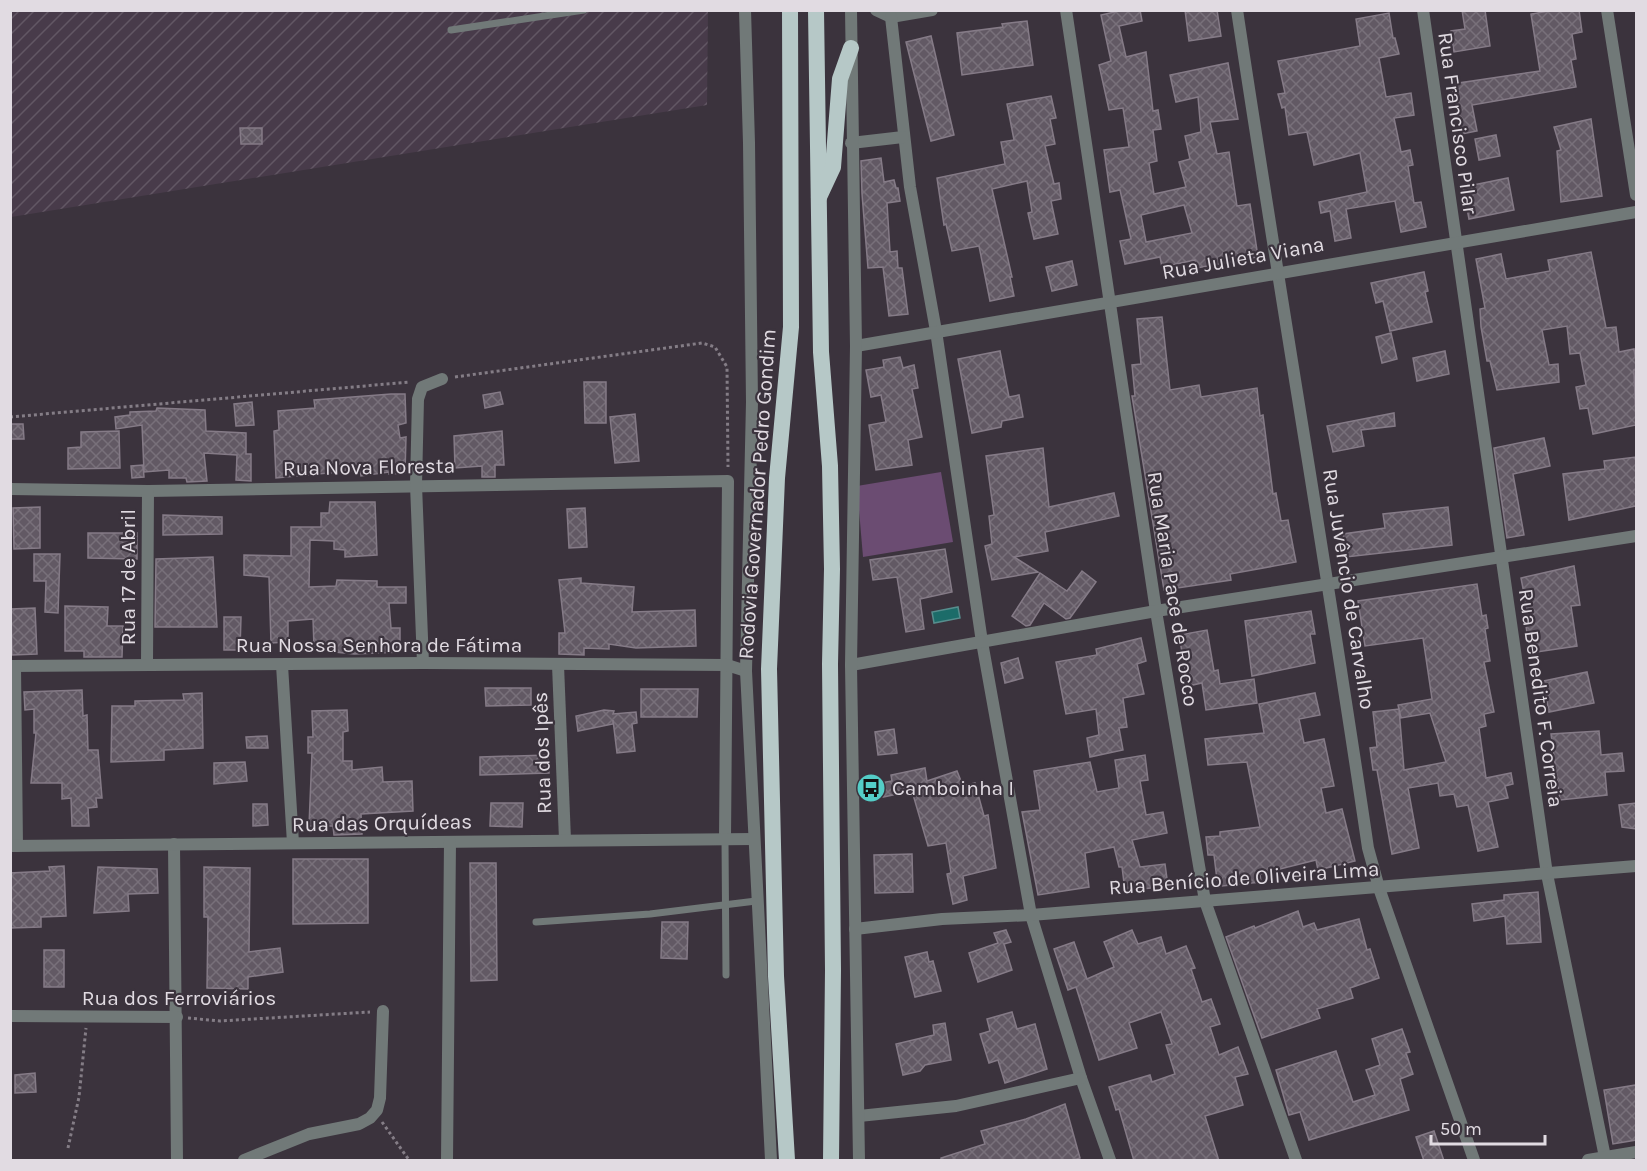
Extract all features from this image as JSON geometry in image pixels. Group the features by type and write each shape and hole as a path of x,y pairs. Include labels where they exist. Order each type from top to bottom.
{"highway":[{"path":"781,10 790,44"},
{"name":"Rodovia Governador Pedro Gondim","path":"787,1161 776,976 769,669 777,478 791,327 790,10"},
{"path":"816,10 821,352 830,466 832,569 830,664 833,970 831,1161"},
{"path":"818,198 833,167 840,79 851,48"}],"street":[{"path":"745,10 752,402 746,671 771,1161"},
{"path":"851,10 851,143 856,346 851,665 854,985 859,1161"},
{"path":"876,10 891,17 932,10"},
{"name":"Rua Maria Pace de Rocco","path":"1066,10 1156,611 1205,901 1296,1161"},
{"name":"Rua Juvêncio de Carvalho","path":"1237,10 1276,272 1330,583 1368,848 1379,888 1474,1161"},
{"name":"Rua Francisco Pilar","path":"1422,10 1454,242"},
{"path":"1607,10 1636,195"},
{"path":"891,17 903,137 936,331 982,642 1031,915 1081,1078 1110,1161"},
{"path":"851,143 903,137"},
{"name":"Rua Julieta Viana","path":"856,346 1276,272 1636,212"},
{"name":"Rua Benedito F. Correia","path":"1454,242 1547,874 1605,1157"},
{"path":"423,663 416,485 418,393 428,382 442,379"},
{"path":"726,839 728,481"},
{"name":"Rua Nova Floresta","path":"10,489 148,490 728,481"},
{"name":"Rua 17 de Abril","path":"147,664 148,490"},
{"path":"851,665 1156,611 1636,536"},
{"name":"Rua Nossa Senhora de Fátima","path":"13,666 423,663 727,665 746,671"},
{"path":"282,665 293,843"},
{"name":"Rua dos Ipês","path":"558,665 565,840"},
{"path":"13,666 14,846"},
{"name":"Rua das Orquídeas","path":"14,846 754,839"},
{"path":"447,1161 450,842"},
{"path":"174,844 177,1161"},
{"name":"Rua Benício de Oliveira Lima","path":"855,929 942,919 1031,915 1636,866"},
{"path":"244,1161 309,1134 359,1124 370,1118 377,1110 380,1098 383,1011"},
{"name":"Rua dos Ferroviários","path":"10,1016 177,1017"},
{"path":"859,1116 956,1106 1081,1078"},
{"path":"1588,1161 1636,1152"}],"lane":[{"path":"451,30 584,10"},
{"path":"726,839 726,975"},
{"path":"536,922 726,907 756,901"}],"path":[{"path":"10,417 442,379 702,343 715,347 727,367 728,481"},
{"name":"Rua dos Ferroviários","path":"177,1017 220,1022 383,1011"},
{"path":"68,1148 79,1096 87,1017"},
{"path":"377,1110 387,1132 409,1161"}],"shaded area":[{"path":"11,11 708,11 707,105 11,217"},
{"path":"941,472 953,542 863,557 857,486"},
{"path":"958,607 960,618 934,623 932,612"}],"building":[{"path":"1123,10 1140,10 1142,21 1119,26 1126,57 1146,52 1153,111 1158,110 1161,129 1153,130 1157,161 1149,163 1154,194 1186,187 1179,162 1190,159 1185,136 1201,132 1198,97 1176,102 1170,75 1228,63 1238,119 1210,122 1217,154 1229,152 1237,206 1250,204 1258,257 1196,268 1195,260 1162,267 1160,257 1125,264 1120,241 1131,239 1120,190 1110,192 1104,150 1129,147 1123,108 1109,110 1099,65 1111,61 1101,15","holes":["1184,205 1192,233 1146,242 1141,215"]},
{"path":"1185,10 1217,10 1221,36 1189,41"},
{"path":"1462,10 1485,10 1490,46 1454,52 1451,31 1465,29"},
{"path":"1555,10 1579,10 1582,32 1572,34 1576,59 1571,60 1576,87 1472,105 1477,131 1461,134 1452,84 1540,71 1531,14"},
{"path":"1389,13 1393,38 1395,38 1399,54 1379,58 1386,97 1411,93 1414,115 1394,118 1401,152 1410,150 1413,165 1408,166 1414,203 1421,202 1426,227 1401,232 1395,201 1346,209 1351,238 1335,241 1330,211 1321,213 1319,202 1367,192 1360,153 1314,165 1307,132 1289,135 1285,107 1282,108 1278,94 1285,93 1278,61 1360,46 1356,19"},
{"path":"1027,21 1033,65 962,75 957,33 1003,27 1002,24"},
{"path":"931,36 954,135 931,141 906,42"},
{"path":"1051,96 1056,118 1050,119 1055,144 1045,146 1054,184 1059,183 1061,199 1051,201 1058,234 1034,239 1028,213 1032,212 1027,181 992,189 1012,277 1010,277 1014,296 990,301 979,246 952,251 946,224 944,225 937,178 1005,164 1001,142 1014,140 1007,104"},
{"path":"1591,119 1602,196 1561,202 1557,151 1561,150 1554,127"},
{"path":"240,128 262,128 262,144 241,144"},
{"path":"1496,135 1500,156 1479,160 1475,139"},
{"path":"881,158 884,182 894,180 898,188 900,201 887,203 890,252 897,251 898,268 902,268 908,314 889,316 883,267 868,268 861,161"},
{"path":"1508,178 1514,210 1469,219 1463,187"},
{"path":"1591,252 1606,328 1616,327 1619,352 1634,349 1636,362 1636,370 1634,370 1636,425 1593,434 1588,408 1580,409 1576,387 1586,385 1580,353 1570,354 1567,326 1542,330 1549,365 1558,364 1559,382 1497,390 1490,361 1487,361 1481,327 1480,309 1485,308 1476,259 1501,254 1506,279 1550,271 1548,260"},
{"path":"1072,261 1077,285 1052,291 1046,267"},
{"path":"1424,272 1428,291 1425,292 1432,322 1390,331 1383,301 1376,303 1371,283"},
{"path":"1162,317 1170,390 1199,385 1201,397 1257,388 1260,416 1263,415 1273,494 1276,493 1281,521 1288,520 1296,562 1230,574 1231,580 1164,590 1132,396 1135,396 1132,365 1141,364 1137,319"},
{"path":"1391,333 1397,359 1382,363 1376,337"},
{"path":"1000,351 1009,397 1019,395 1023,417 1002,421 1001,427 972,433 958,359"},
{"path":"1445,351 1449,374 1417,381 1413,358"},
{"path":"900,357 903,368 914,365 918,388 912,389 922,437 908,440 912,465 876,470 869,425 886,422 881,395 871,397 866,370 884,367 883,360"},
{"path":"584,382 606,382 606,423 585,423"},
{"path":"500,392 503,404 485,408 483,395"},
{"path":"405,394 406,423 398,425 400,438 406,437 405,473 389,474 389,472 361,476 360,470 276,478 274,431 279,430 278,411 315,408 314,400"},
{"path":"252,402 254,425 236,426 234,404"},
{"path":"157,408 205,410 206,431 246,433 246,454 251,454 251,481 236,480 237,455 204,453 207,481 187,482 186,478 169,478 169,470 144,472 142,425 116,429 115,417 130,415 130,412 156,411"},
{"path":"1394,413 1395,426 1361,430 1364,446 1333,452 1327,426"},
{"path":"635,414 639,461 615,463 610,417"},
{"path":"10,424 23,424 24,439 10,439"},
{"path":"119,431 120,468 68,469 68,448 81,447 81,432"},
{"path":"502,431 504,465 495,465 495,477 482,477 482,466 455,468 454,436"},
{"path":"1544,438 1550,466 1513,474 1524,535 1507,538 1494,448"},
{"path":"1043,448 1049,507 1114,493 1119,516 1045,532 1048,551 1014,557 1038,572 992,580 985,546 992,544 989,516 994,515 986,456"},
{"path":"1636,457 1636,506 1569,520 1563,474 1605,469 1604,461"},
{"path":"143,465 144,477 132,478 131,466"},
{"path":"330,502 375,502 377,555 345,557 345,550 334,549 334,541 310,540 309,587 336,586 337,580 377,581 377,587 406,587 406,603 389,603 391,628 400,628 400,652 354,654 335,652 335,646 314,647 313,619 288,621 288,642 271,643 269,577 244,575 244,555 291,556 291,527 321,527 321,513 329,513"},
{"path":"40,507 40,548 14,549 13,508"},
{"path":"1448,507 1452,545 1346,557 1343,534 1385,528 1383,514"},
{"path":"585,508 587,547 569,548 567,509"},
{"path":"163,515 222,517 222,534 163,535"},
{"path":"88,533 137,533 137,559 88,558"},
{"path":"945,549 952,592 920,599 924,629 906,632 897,577 873,580 870,560"},
{"path":"34,554 60,554 58,613 45,612 46,581 34,581"},
{"path":"213,557 217,627 155,627 156,559"},
{"path":"1574,566 1580,605 1571,606 1577,646 1530,653 1526,626 1530,625 1521,578"},
{"path":"1082,571 1096,582 1070,618 1066,619 1044,603 1030,625 1026,626 1012,616 1040,573 1067,591"},
{"path":"581,578 581,583 634,587 632,612 695,610 696,646 636,648 609,644 609,649 584,648 584,655 559,654 559,633 565,633 559,580"},
{"path":"1477,584 1482,616 1486,615 1488,628 1485,629 1490,661 1484,662 1494,712 1484,714 1486,726 1479,728 1486,778 1511,773 1513,784 1505,786 1508,798 1488,802 1498,847 1478,851 1468,805 1457,807 1454,794 1440,796 1438,783 1408,788 1419,848 1392,854 1377,770 1373,770 1370,748 1377,747 1373,712 1399,709 1398,705 1432,699 1423,638 1365,646 1358,601","holes":["1399,710 1401,718 1430,713 1446,762 1404,770"]},
{"path":"65,606 108,607 107,626 123,626 122,657 84,657 84,651 65,651"},
{"path":"35,608 37,654 12,655 11,609"},
{"path":"1311,611 1315,634 1310,634 1315,663 1252,676 1245,621"},
{"path":"224,617 241,617 240,650 224,650"},
{"path":"1207,630 1214,671 1218,670 1220,684 1254,679 1257,703 1206,710 1202,683 1188,686 1179,635"},
{"path":"1141,638 1146,661 1137,664 1144,694 1123,698 1127,727 1119,728 1123,750 1090,757 1087,738 1099,735 1096,709 1066,714 1056,662 1097,655 1096,649"},
{"path":"1018,658 1023,678 1005,683 1001,663"},
{"path":"1587,672 1594,703 1549,712 1543,681"},
{"path":"485,688 531,688 531,705 486,706"},
{"path":"641,689 698,689 697,717 641,717"},
{"path":"82,690 83,716 87,715 88,750 98,750 102,798 96,798 97,807 88,808 89,826 72,826 71,798 62,799 62,783 31,783 36,733 34,733 34,709 25,710 24,692"},
{"path":"202,693 203,748 164,750 164,760 111,762 112,706 135,706 135,701 184,700 183,694"},
{"path":"1315,693 1320,715 1299,719 1304,743 1324,739 1334,786 1321,788 1326,813 1342,809 1355,861 1318,870 1316,860 1260,874 1261,882 1222,886 1222,879 1217,880 1214,855 1208,855 1206,837 1220,836 1220,832 1260,827 1247,762 1208,765 1205,739 1264,733 1259,704"},
{"path":"347,710 348,731 343,732 343,761 352,761 352,770 382,767 383,782 412,781 413,811 361,814 362,834 334,835 333,826 309,826 312,753 308,753 308,737 313,737 312,711"},
{"path":"604,710 614,711 613,714 636,712 637,723 632,724 635,751 617,753 613,720 613,724 578,731 576,716"},
{"path":"894,729 897,753 878,755 875,732"},
{"path":"1599,731 1601,755 1622,753 1624,771 1605,772 1607,795 1560,800 1551,734"},
{"path":"267,736 268,748 247,748 246,737"},
{"path":"548,755 549,773 480,775 480,757"},
{"path":"1145,755 1148,780 1140,781 1146,815 1163,812 1167,833 1132,840 1140,867 1165,864 1168,886 1125,891 1122,867 1119,867 1114,847 1085,853 1089,887 1038,895 1022,812 1040,810 1034,771 1090,762 1097,792 1119,788 1115,760"},
{"path":"245,762 247,781 214,784 214,763"},
{"path":"925,768 927,781 957,771 963,786 975,783 984,816 988,815 996,868 963,876 967,900 953,904 947,874 951,873 946,843 928,846 912,791 883,797 880,783 892,781 891,775"},
{"path":"491,803 523,803 522,827 490,826"},
{"path":"1636,803 1636,829 1622,827 1619,805"},
{"path":"253,804 267,804 268,825 253,826"},
{"path":"912,854 913,892 875,893 874,855"},
{"path":"293,859 368,859 368,923 293,924"},
{"path":"470,863 496,863 497,980 471,981"},
{"path":"64,866 66,916 41,917 41,927 10,928 10,873 50,871 49,867"},
{"path":"98,867 157,869 158,893 128,894 129,911 94,913"},
{"path":"204,867 250,868 249,952 280,948 283,972 248,977 248,989 207,988 208,917 204,917"},
{"path":"1538,892 1541,942 1507,944 1505,916 1474,921 1472,904 1504,900 1504,895"},
{"path":"1298,911 1303,927 1314,923 1317,930 1359,919 1367,950 1370,949 1379,978 1350,988 1353,998 1317,1009 1320,1018 1262,1038 1226,937"},
{"path":"662,922 688,922 687,959 661,958"},
{"path":"1006,930 1011,942 1004,944 1012,970 978,982 969,953 998,943 994,933"},
{"path":"1132,930 1138,944 1161,937 1166,954 1186,946 1195,968 1191,969 1202,1002 1211,999 1220,1024 1210,1027 1219,1055 1238,1047 1248,1074 1235,1077 1243,1105 1205,1116 1219,1161 1134,1161 1119,1109 1116,1110 1109,1087 1150,1075 1152,1082 1175,1074 1166,1045 1172,1044 1161,1012 1129,1023 1137,1048 1099,1060 1076,987 1068,990 1054,949 1074,942 1087,979 1114,967 1104,942"},
{"path":"44,950 64,950 64,987 44,987"},
{"path":"927,952 929,962 933,961 941,991 915,997 905,957"},
{"path":"1012,1012 1017,1029 1035,1024 1047,1069 1005,1083 998,1060 989,1063 980,1034 990,1031 987,1019"},
{"path":"945,1023 951,1060 925,1065 920,1071 903,1075 896,1044 934,1035 933,1025"},
{"path":"1402,1029 1410,1052 1406,1053 1413,1074 1400,1079 1409,1110 1309,1140 1300,1112 1289,1115 1276,1070 1336,1051 1353,1102 1375,1095 1366,1070 1380,1065 1372,1039"},
{"path":"35,1073 36,1092 15,1093 15,1075"},
{"path":"1636,1085 1636,1140 1613,1144 1604,1090"},
{"path":"1065,1104 1080,1158 1071,1161 941,1161 941,1158 985,1144 981,1131 1026,1119"},
{"path":"1434,1131 1444,1161 1424,1161 1416,1137"}],"place":[{"name":"Camboinha I","path":"871,788"}]}
